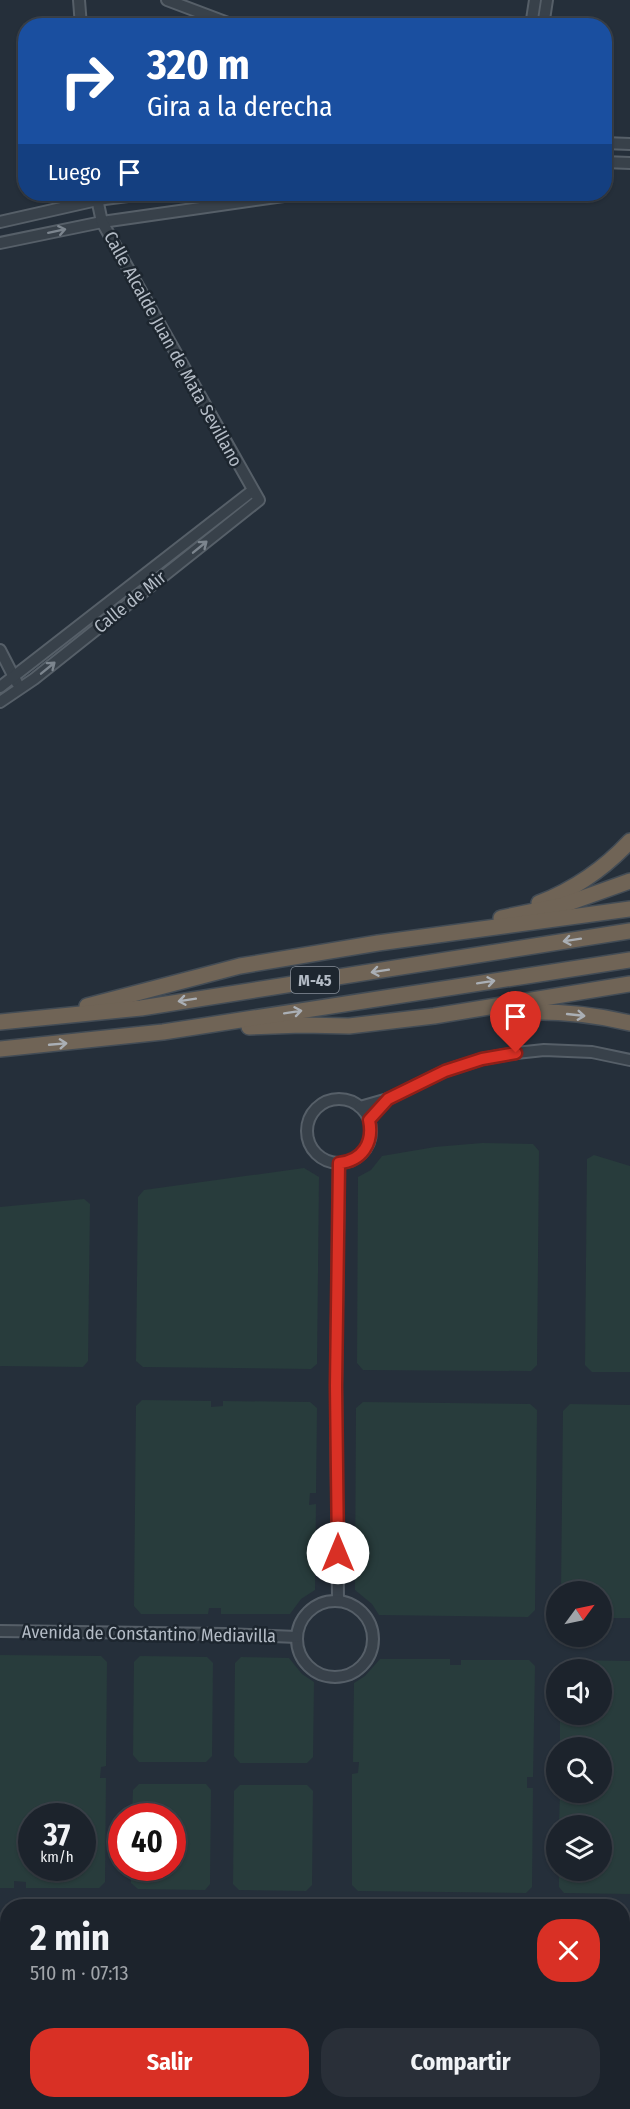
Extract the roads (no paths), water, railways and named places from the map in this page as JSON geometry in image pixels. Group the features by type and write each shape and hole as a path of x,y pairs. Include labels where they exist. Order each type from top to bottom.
{"highway":[{"path":"474,923 525,909 580,884 606,866 630,841"},
{"path":"378,943 563,905 630,881"},
{"path":"68,1015 83,1007 240,966 378,943 630,909"},
{"name":"M-45","path":"0,1022 141,1008 630,931"},
{"name":"M-45","path":"0,1049 101,1040 216,1024 630,960"},
{"path":"216,1024 240,1028 302,1025 350,1026 434,1016 630,984"},
{"path":"434,1016 548,1013 630,1023"}],"street":[{"path":"79,0 80,18"},
{"path":"167,0 215,18"},
{"path":"532,18 535,0"},
{"path":"544,18 547,0"},
{"path":"612,143 630,144"},
{"path":"612,162 630,163"},
{"path":"0,222 81,201"},
{"name":"Calle Alcalde Juan de Mata Sevillano","path":"98,201 102,222 259,500"},
{"path":"0,243 102,222 249,201"},
{"name":"Calle de Mir","path":"0,687 252,491"},
{"name":"Calle de Mir","path":"0,702 20,689 259,500"},
{"path":"0,650 20,689"},
{"path":"360,1107 388,1099 445,1071 482,1059 544,1050 592,1052 630,1059"},
{"path":"369,1120 388,1099"},
{"path":"345,1100 360,1107 369,1120 370,1138 363,1154 347,1162 339,1163 327,1161 313,1150 307,1132 311,1116 322,1105 345,1100"},
{"path":"338,1600 336,1386 339,1163"},
{"path":"338,1600 358,1609 371,1626 372,1648 367,1660 359,1669 348,1675 335,1677 318,1672 304,1661 298,1650 297,1637 299,1625 315,1606 338,1600"},
{"name":"Avenida de Constantino Mediavilla","path":"0,1631 297,1637"}]}
